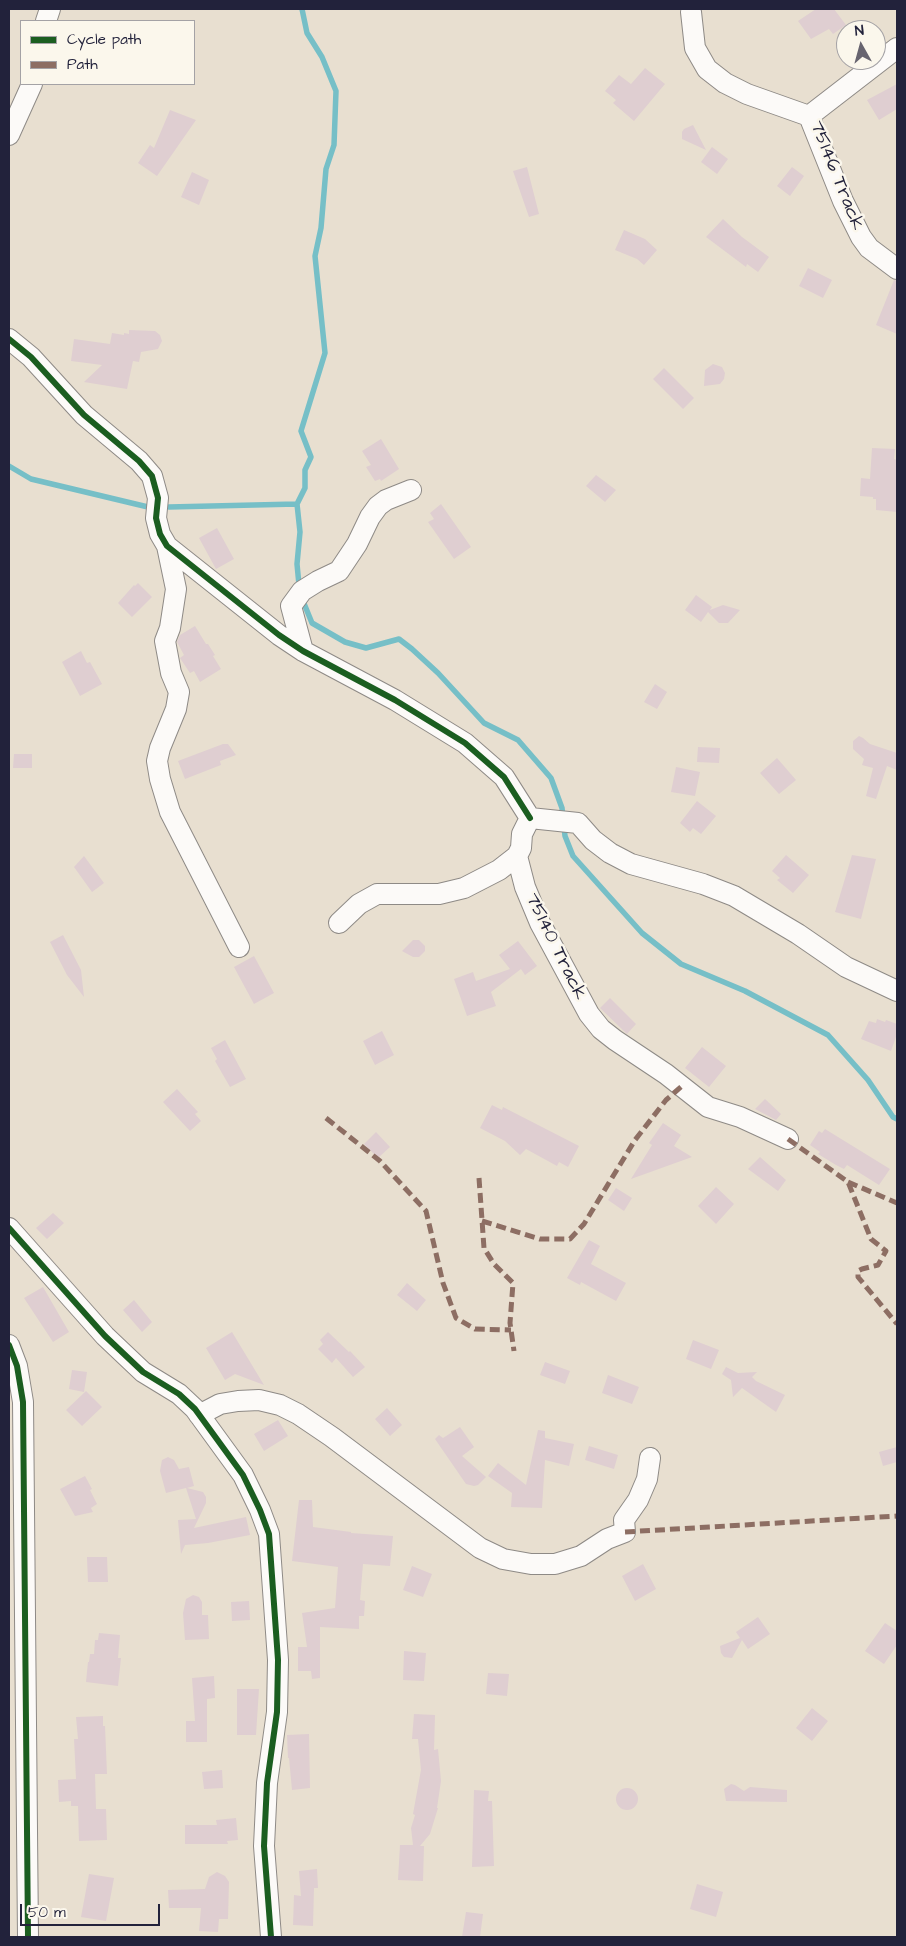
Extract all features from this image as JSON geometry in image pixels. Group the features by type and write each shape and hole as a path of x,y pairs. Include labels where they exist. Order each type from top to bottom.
{"street":[{"path":"691,12 695,48 707,69 726,83 747,94 809,116"},
{"name":"75146 Track","path":"897,48 809,116 843,201 860,237 870,248 897,269"},
{"path":"9,135 32,85"},
{"path":"9,339 31,357 84,415 139,461 152,476 158,498 156,518 160,534 167,546 176,589 170,628 165,641 172,673 180,692 176,709 160,748 157,761 160,779 170,812 239,947"},
{"path":"303,651 291,606 302,591 339,570 357,544 370,517 378,506 386,500 411,490"},
{"path":"167,546 257,618 303,651 395,700 465,743 504,777 530,818 578,823 593,840 610,853 631,864 703,884 734,896 798,934 846,967 897,991"},
{"name":"75140 Track","path":"530,818 522,834 521,848 518,856 525,887 540,923 589,1014 601,1028 666,1074 708,1107 740,1117 788,1139"},
{"path":"339,923 358,904 377,894 439,894 464,888 499,870 518,856"},
{"path":"9,1228 105,1336 143,1372 179,1394 199,1414 243,1475 269,1534 278,1660 277,1712 267,1783 264,1846 271,1937"},
{"path":"9,1344 17,1366 24,1420 28,1937"},
{"path":"199,1414 220,1404 238,1401 259,1400 280,1405 298,1414 332,1437 480,1548 503,1559 531,1564 556,1564 581,1556 607,1539 625,1532 624,1520 638,1500 647,1479 650,1458"}],"building":[{"path":"816,9 834,9 842,20 836,20 836,32 833,34 829,29 811,39 798,21"},
{"path":"645,68 665,84 634,121 613,103 616,100 605,91 619,75 631,84"},
{"path":"897,84 897,109 879,120 867,100"},
{"path":"170,110 196,120 157,176 138,163 150,145 154,148"},
{"path":"693,125 706,150 682,139 684,129"},
{"path":"712,147 728,159 717,174 701,162"},
{"path":"527,167 539,214 529,217 513,171"},
{"path":"792,167 804,176 790,196 777,186"},
{"path":"192,172 209,180 199,205 181,197"},
{"path":"723,219 742,237 769,257 758,272 747,264 746,267 706,237"},
{"path":"624,230 645,239 657,250 644,265 637,259 615,250"},
{"path":"808,268 832,280 823,298 799,286"},
{"path":"894,280 897,281 897,334 876,325"},
{"path":"129,330 155,331 160,335 162,341 158,349 141,352 139,362 133,361 127,389 84,382 102,365 71,361 74,339 110,344 112,333 124,335 124,333 129,334"},
{"path":"713,364 722,367 725,373 724,379 720,384 704,386 705,370"},
{"path":"664,368 694,398 683,409 653,379"},
{"path":"381,439 399,469 381,481 380,479 375,481 366,467 371,465 362,451"},
{"path":"872,448 895,449 894,459 897,460 897,512 876,510 876,499 860,496 861,478 870,479"},
{"path":"596,475 616,490 605,502 586,486"},
{"path":"441,504 471,547 454,559 428,522 434,519 430,513"},
{"path":"217,528 234,559 216,569 199,538"},
{"path":"138,583 152,597 132,617 118,603"},
{"path":"696,595 712,607 710,610 723,605 740,610 728,623 719,623 708,612 701,622 685,610"},
{"path":"195,626 215,655 213,656 221,669 200,682 194,671 190,673 180,658 184,655 177,642 180,635"},
{"path":"81,651 87,663 90,662 102,684 80,696 62,662"},
{"path":"655,684 667,692 657,709 644,702"},
{"path":"859,736 870,744 897,753 897,770 887,766 876,799 866,796 873,768 862,765 864,759 853,749 853,741"},
{"path":"223,744 228,744 236,755 220,761 221,765 185,779 178,761"},
{"path":"698,747 720,748 719,763 697,762"},
{"path":"14,754 32,754 32,768 13,768"},
{"path":"777,758 796,780 779,794 760,773"},
{"path":"676,767 700,772 695,796 671,792"},
{"path":"697,801 716,816 701,834 693,828 690,832 680,823"},
{"path":"786,855 809,875 793,893 777,880 780,878 772,871"},
{"path":"852,855 876,859 861,919 835,912"},
{"path":"84,856 104,883 92,892 74,867"},
{"path":"63,935 81,970 84,997 67,975 50,942"},
{"path":"413,940 419,940 425,946 425,951 419,957 413,957 402,951"},
{"path":"518,941 537,966 525,975 521,969 491,992 496,1006 467,1016 454,979 473,972 476,981 510,969 499,955"},
{"path":"254,956 274,993 254,1004 234,967"},
{"path":"610,998 636,1024 627,1034 600,1008"},
{"path":"877,1019 897,1024 897,1034 891,1051 861,1039 869,1021 876,1023"},
{"path":"382,1031 394,1055 375,1065 363,1041"},
{"path":"225,1040 246,1079 230,1087 215,1061 217,1059 211,1048"},
{"path":"702,1047 726,1066 709,1087 685,1068"},
{"path":"177,1089 198,1112 195,1114 201,1121 190,1131 163,1102"},
{"path":"765,1099 781,1114 776,1120 755,1109"},
{"path":"492,1105 502,1110 503,1107 579,1146 568,1167 559,1162 557,1166 526,1149 520,1155 505,1141 480,1128"},
{"path":"663,1123 681,1135 674,1146 692,1157 631,1179 652,1145 649,1143"},
{"path":"825,1129 890,1169 879,1185 847,1165 844,1169 818,1154 820,1152 810,1145 819,1131 822,1133"},
{"path":"376,1132 390,1147 378,1158 364,1144"},
{"path":"760,1157 786,1180 778,1191 748,1169"},
{"path":"716,1187 734,1204 716,1224 698,1206"},
{"path":"616,1188 632,1198 624,1211 608,1200"},
{"path":"53,1213 64,1223 47,1239 36,1228"},
{"path":"589,1240 600,1246 591,1264 626,1283 616,1301 581,1282 580,1285 567,1278"},
{"path":"407,1283 426,1300 417,1311 397,1295"},
{"path":"43,1287 69,1332 53,1342 24,1298"},
{"path":"134,1300 152,1322 142,1332 123,1310"},
{"path":"232,1332 264,1385 235,1374 225,1380 206,1348"},
{"path":"328,1332 365,1367 353,1377 336,1358 332,1363 318,1349 323,1344 320,1340"},
{"path":"693,1340 719,1350 711,1369 686,1359"},
{"path":"545,1362 570,1371 565,1384 540,1375"},
{"path":"726,1367 738,1373 757,1372 752,1377 756,1381 785,1395 776,1412 742,1388 733,1397 731,1380 722,1374"},
{"path":"72,1370 87,1372 84,1392 69,1389"},
{"path":"608,1375 639,1387 632,1404 602,1393"},
{"path":"86,1391 102,1407 82,1426 66,1410"},
{"path":"387,1408 402,1425 390,1436 375,1419"},
{"path":"278,1420 288,1436 264,1451 254,1434"},
{"path":"460,1427 474,1447 462,1456 486,1477 478,1485 466,1484 435,1439 439,1435 443,1438"},
{"path":"538,1430 545,1431 545,1438 574,1444 569,1466 545,1460 542,1508 511,1507 512,1493 488,1476 498,1463 526,1485"},
{"path":"589,1446 618,1455 614,1469 585,1460"},
{"path":"897,1447 897,1462 883,1466 879,1452"},
{"path":"168,1457 174,1460 179,1469 189,1467 194,1486 187,1488 203,1492 206,1497 206,1503 194,1528 246,1517 250,1535 208,1543 185,1545 181,1554 178,1520 196,1519 186,1488 166,1493 160,1471 162,1460"},
{"path":"85,1476 97,1504 91,1508 93,1512 75,1516 60,1489"},
{"path":"299,1500 312,1500 313,1527 351,1533 393,1536 390,1566 363,1564 360,1600 365,1601 364,1616 359,1616 359,1629 320,1627 320,1678 312,1679 311,1671 298,1671 298,1647 307,1647 302,1613 335,1608 338,1567 292,1561"},
{"path":"87,1557 107,1557 108,1582 88,1582"},
{"path":"643,1564 656,1589 635,1601 622,1576"},
{"path":"412,1566 432,1574 423,1597 403,1590"},
{"path":"193,1595 199,1597 202,1602 202,1615 208,1615 209,1639 185,1640 183,1613 186,1599"},
{"path":"249,1601 250,1620 232,1621 231,1602"},
{"path":"758,1617 770,1634 748,1649 742,1640 732,1658 724,1657 720,1646 740,1638 736,1632"},
{"path":"885,1623 897,1631 897,1645 884,1664 865,1651"},
{"path":"99,1633 120,1635 118,1658 121,1658 118,1686 86,1682 90,1654 94,1654 95,1640 98,1640"},
{"path":"404,1651 426,1653 424,1681 403,1680"},
{"path":"488,1673 509,1674 507,1696 486,1694"},
{"path":"214,1676 215,1698 207,1699 207,1742 186,1742 186,1721 195,1721 192,1678"},
{"path":"237,1689 259,1689 256,1735 237,1735"},
{"path":"812,1708 828,1721 812,1741 796,1728"},
{"path":"414,1714 435,1715 434,1750 438,1749 441,1781 438,1808 430,1834 420,1846 424,1846 423,1881 398,1880 400,1845 413,1845 411,1828 415,1815 413,1814 421,1770 418,1739 412,1739"},
{"path":"103,1716 107,1774 95,1774 96,1809 106,1809 107,1840 79,1841 78,1806 71,1806 71,1801 59,1802 58,1780 76,1779 74,1739 78,1739 76,1717"},
{"path":"309,1734 310,1788 292,1790 287,1735"},
{"path":"222,1770 223,1788 204,1789 202,1772"},
{"path":"731,1784 744,1791 750,1787 787,1790 787,1802 726,1801 724,1789"},
{"path":"627,1788 635,1791 638,1799 635,1807 627,1810 619,1807 616,1799 619,1791"},
{"path":"474,1790 489,1791 488,1801 492,1801 494,1866 472,1867"},
{"path":"236,1818 238,1840 227,1841 228,1844 185,1844 185,1825 217,1825 216,1820"},
{"path":"317,1869 318,1888 314,1888 313,1926 293,1925 294,1895 301,1896 299,1871"},
{"path":"217,1872 225,1876 229,1882 228,1919 219,1919 218,1932 199,1931 201,1908 169,1908 168,1890 205,1889 209,1877"},
{"path":"89,1874 114,1878 106,1921 81,1917"},
{"path":"697,1884 723,1892 716,1917 690,1909"},
{"path":"466,1912 483,1914 480,1937 462,1937"}],"waterway":[{"path":"299,585 297,564 300,532 297,504 305,488 305,470 311,457 301,431 325,353 315,256 321,228 326,169 334,145 336,91 322,57 307,33 302,9"},
{"path":"9,466 31,479 148,507"},
{"path":"169,507 297,504"},
{"path":"303,601 312,623 345,642 366,648 399,639 438,673 484,723 518,740 551,778 562,808 565,836 573,856 642,933 681,964 745,991 828,1035 868,1080 893,1117 897,1119"}],"marked path":[{"path":"482,1221 540,1239 570,1239 584,1224 635,1140 666,1100 682,1086"},
{"path":"326,1118 380,1161 426,1211 443,1283 456,1318 475,1329 511,1330"},
{"path":"788,1139 848,1182 871,1239 886,1251 878,1265 858,1271 858,1277 897,1324"},
{"path":"479,1178 484,1248 494,1264 513,1283 510,1323 514,1351"},
{"path":"848,1182 897,1203"},
{"path":"625,1532 897,1516"}],"cycle path":[{"path":"9,339 31,357 84,415 139,461 152,476 158,498 156,518 160,534 167,546 279,635 303,651 395,700 465,743 504,777 530,818"},
{"path":"9,1228 105,1336 143,1372 179,1394 195,1409 243,1475 269,1534 278,1660 277,1712 267,1783 264,1846 271,1937"},
{"path":"9,1345 17,1366 23,1402 28,1937"}]}
